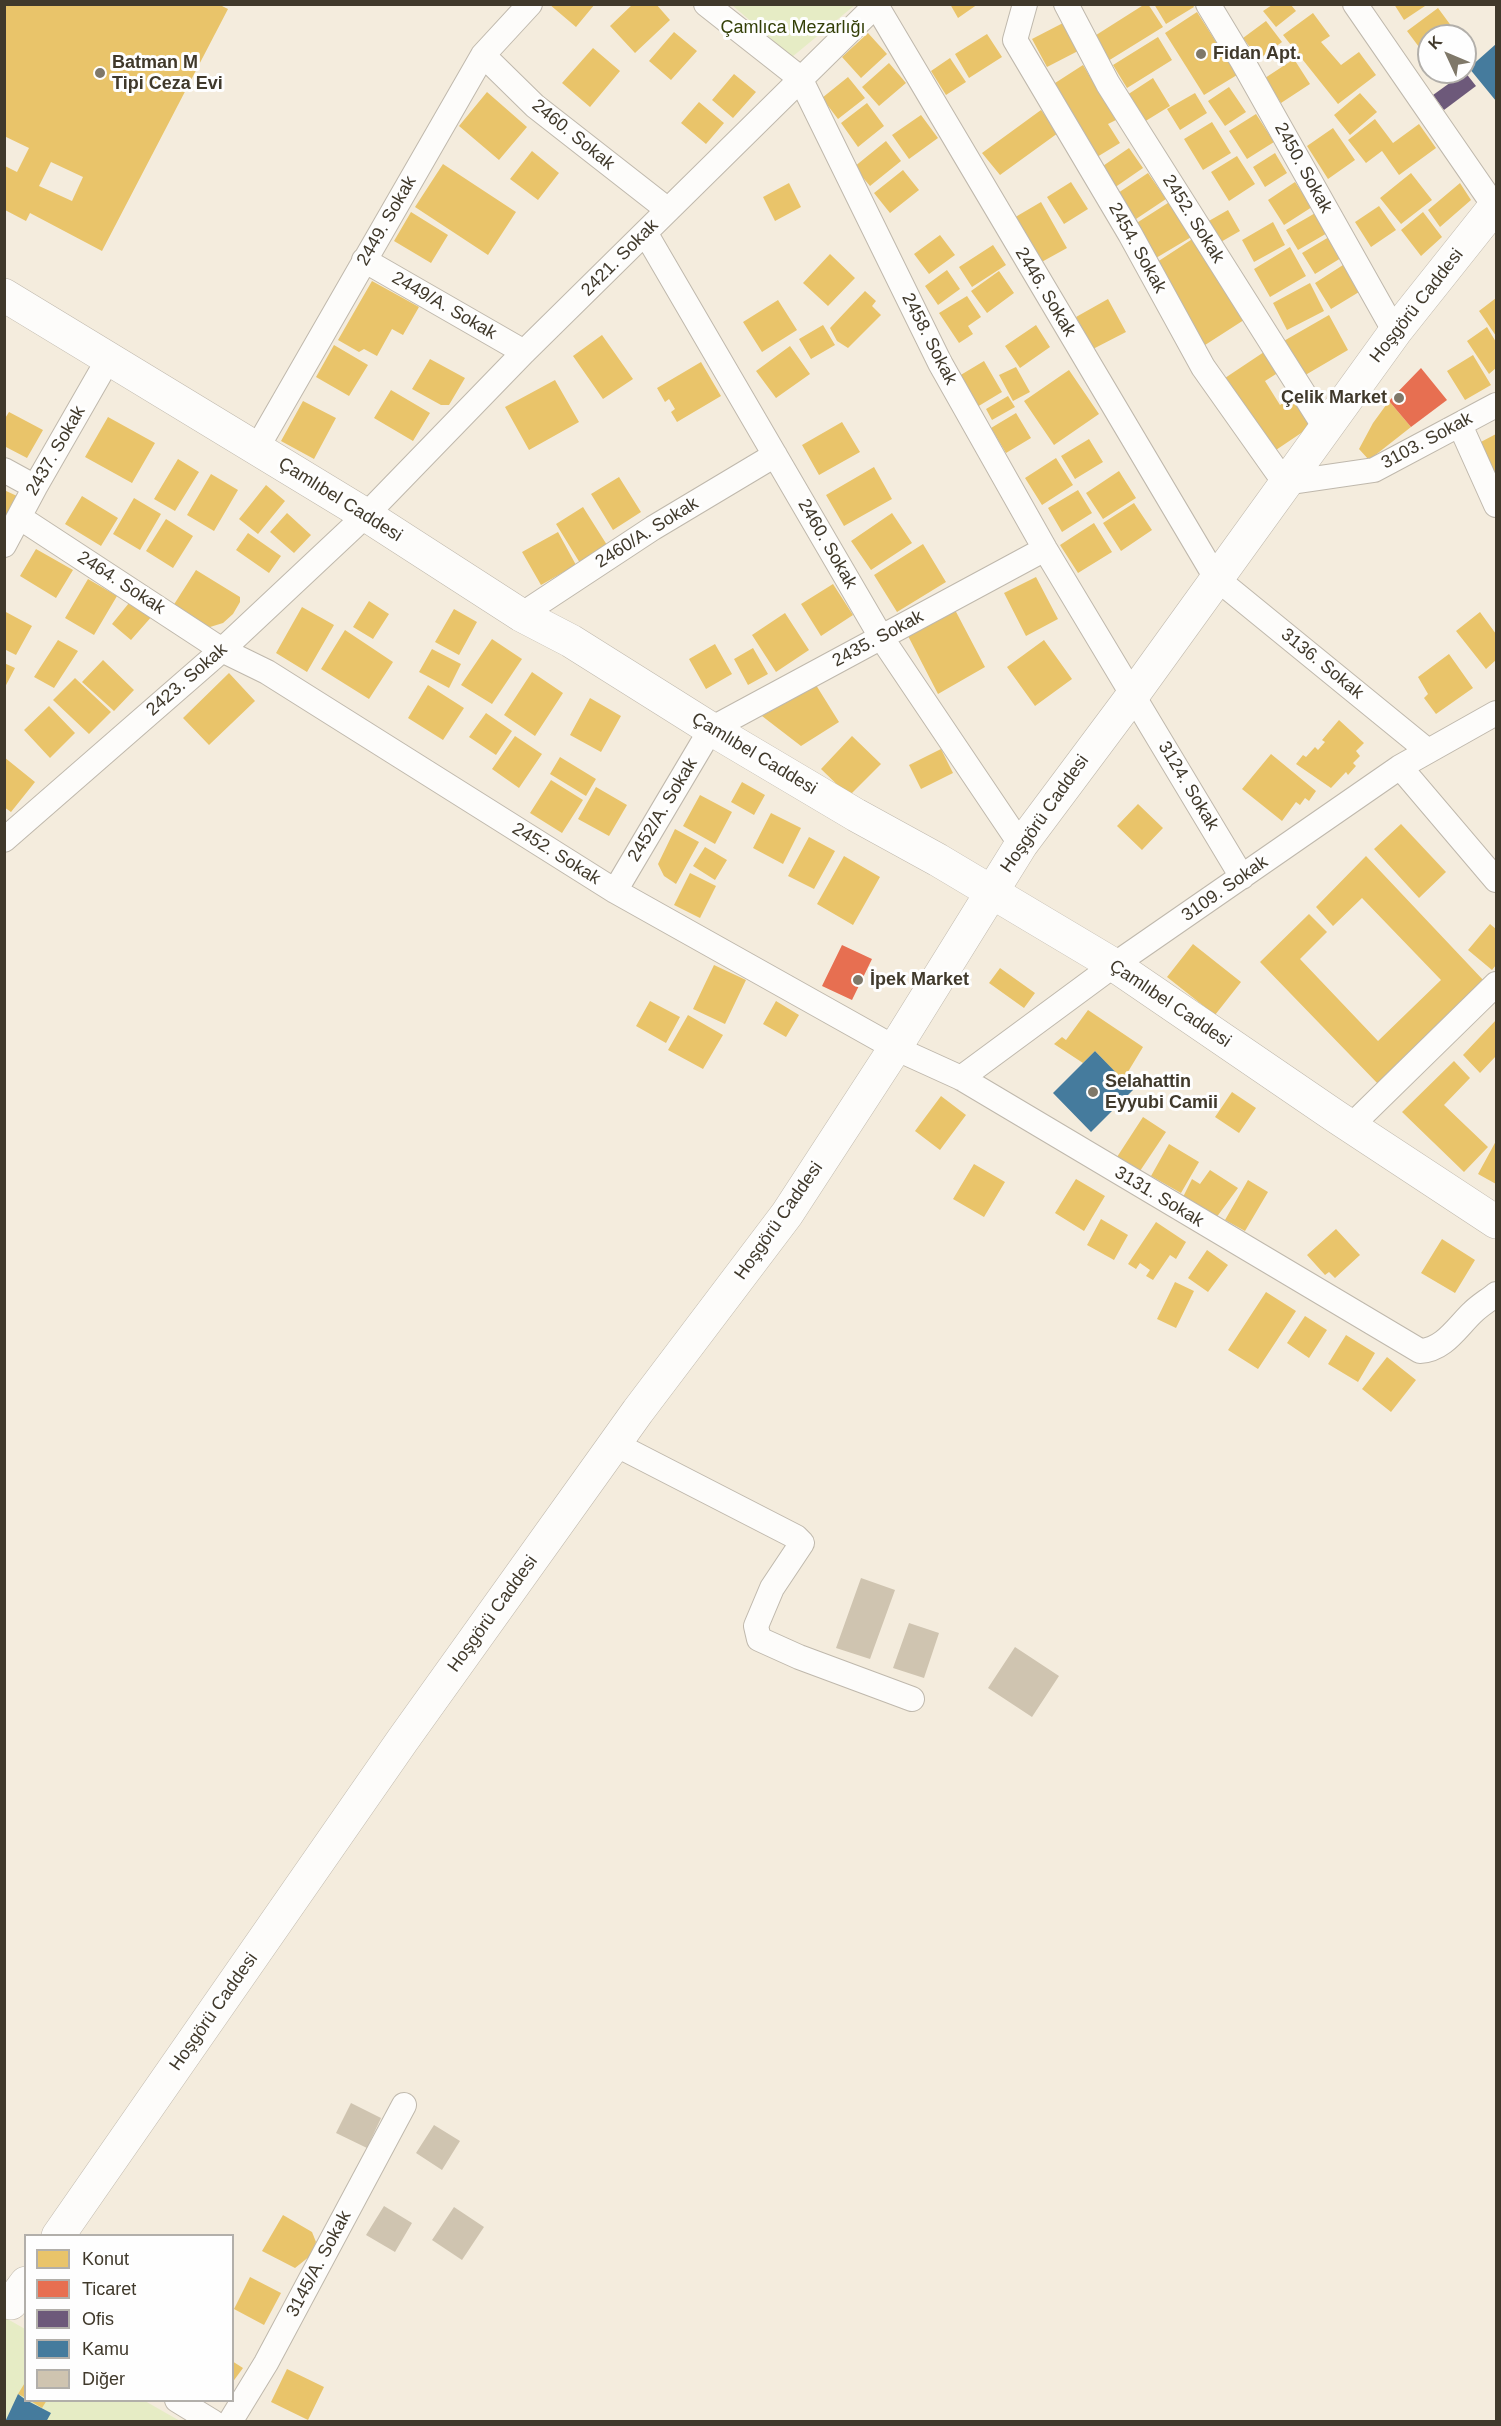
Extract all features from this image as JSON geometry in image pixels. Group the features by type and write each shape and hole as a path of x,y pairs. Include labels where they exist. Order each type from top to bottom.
{"street":[{"name":"2449. Sokak","path":"257,448 483,55 530,4"},
{"name":"2458. Sokak","path":"706,4 800,78 940,363 1045,549 1133,695"},
{"name":"2454. Sokak","path":"1025,4 1015,40 1130,234 1203,367 1285,483"},
{"name":"2452. Sokak","path":"1066,4 1108,84 1326,429"},
{"name":"2450. Sokak","path":"1208,4 1395,332"},
{"path":"1354,4 1496,206"},
{"name":"2421. Sokak","path":"366,515 524,352 646,234 800,78 877,5"},
{"name":"2446. Sokak","path":"877,5 1216,578"},
{"name":"2460. Sokak","path":"483,55 535,106 668,210"},
{"name":"Hoşgörü Caddesi","path":"59,2234 396,1751 615,1444 787,1214 895,1048 1021,845 1133,695 1395,332 1496,206"},
{"name":"2460. Sokak","path":"646,234 881,637 1021,845"},
{"name":"2449/A. Sokak","path":"364,260 524,352"},
{"name":"Çamlıbel Caddesi","path":"4,295 366,515 521,615 571,641 711,729 856,815 938,860 1114,966 1497,1222"},
{"name":"2437. Sokak","path":"4,545 109,358"},
{"name":"3103. Sokak","path":"1285,483 1374,470 1497,405"},
{"path":"1460,424 1497,505"},
{"name":"2460/A. Sokak","path":"521,615 653,528 775,455"},
{"path":"4,470 35,487"},
{"name":"2423. Sokak","path":"4,840 222,650 366,515"},
{"name":"2464. Sokak","path":"20,516 222,650"},
{"name":"2435. Sokak","path":"711,729 1045,549"},
{"name":"3136. Sokak","path":"1216,578 1428,752"},
{"name":"2452. Sokak","path":"222,650 267,672 615,891 895,1048"},
{"name":"3124. Sokak","path":"1133,695 1242,877"},
{"name":"3109. Sokak","path":"961,1078 1114,966 1400,767 1497,713"},
{"name":"2452/A. Sokak","path":"615,891 711,729"},
{"path":"1400,767 1497,880"},
{"path":"1351,1126 1497,984"},
{"name":"3131. Sokak","path":"895,1048 961,1078 1420,1351 1432,1350 1447,1340 1476,1309 1497,1294"},
{"path":"615,1444 796,1537 802,1543 771,1588 756,1626 759,1639 799,1657 912,1699"},
{"name":"3145/A. Sokak","path":"230,2421 266,2363 404,2105"},
{"path":"180,2402 213,2421"}],"green space":[{"name":"Çamlıca Mezarlığı","path":"732,5 855,5 792,57"},
{"path":"4,2317 24,2328 24,2402 147,2402 180,2421 5,2421"}],"building: Konut":[{"name":"Batman M Tipi Ceza Evi","path":"4,4 218,4 228,9 102,251 30,213 26,221 5,210 5,166 17,172 29,148 4,136","holes":["51,162 83,177 72,201 39,186"]},
{"path":"549,4 595,4 576,27"},
{"path":"633,4 656,4 670,20 635,53 610,26"},
{"path":"950,4 978,4 958,18"},
{"path":"1148,4 1163,27 1108,61 1093,37"},
{"path":"1154,4 1192,4 1194,7 1166,24"},
{"path":"1394,4 1428,4 1404,20"},
{"path":"1272,5 1291,5 1296,11 1276,27 1263,11"},
{"path":"1438,8 1450,24 1417,24 1417,44 1407,31"},
{"name":"Fidan Apt.","path":"1197,12 1237,75 1204,95 1165,33"},
{"path":"1313,13 1330,36 1321,42 1341,65 1359,52 1376,75 1338,104 1283,35"},
{"path":"1266,21 1282,42 1259,59 1243,38"},
{"path":"1063,23 1078,51 1047,67 1032,39"},
{"path":"674,32 697,51 671,80 649,61"},
{"path":"868,33 887,54 861,78 842,57"},
{"path":"987,34 1002,57 969,78 955,54"},
{"path":"1158,37 1172,60 1127,88 1113,65"},
{"path":"593,48 620,71 590,107 562,83"},
{"path":"950,58 966,82 946,95 931,71"},
{"path":"1294,59 1310,84 1281,103 1265,78"},
{"path":"889,63 906,83 879,106 862,87"},
{"path":"1083,65 1116,120 1108,124 1120,143 1097,157 1052,85"},
{"path":"734,74 756,92 733,118 712,100"},
{"path":"848,77 865,98 838,119 822,98"},
{"path":"1153,78 1170,106 1144,122 1127,95"},
{"path":"1229,87 1246,112 1225,126 1208,101"},
{"path":"487,92 527,127 499,160 459,126"},
{"path":"1195,93 1207,113 1180,130 1167,109"},
{"path":"1360,93 1377,112 1350,135 1334,115"},
{"path":"699,102 724,123 706,144 681,123"},
{"path":"867,103 884,126 858,147 841,123"},
{"path":"1041,110 1058,133 1000,175 982,153"},
{"path":"1256,114 1274,142 1247,159 1229,131"},
{"path":"921,115 938,138 909,159 892,135"},
{"path":"1375,119 1393,143 1419,124 1436,148 1399,175 1382,151 1366,163 1348,140"},
{"path":"1212,122 1231,153 1203,170 1184,139"},
{"path":"1333,128 1355,160 1328,179 1307,146"},
{"path":"886,141 901,161 870,186 854,167"},
{"path":"1129,148 1143,168 1114,188 1100,168"},
{"path":"532,151 559,173 538,200 510,179"},
{"path":"1275,153 1287,173 1265,187 1253,167"},
{"path":"1237,156 1255,184 1229,201 1211,172"},
{"path":"443,164 516,212 488,255 415,207"},
{"path":"903,170 919,190 890,213 874,193"},
{"path":"1148,173 1166,199 1136,219 1118,193"},
{"path":"1411,173 1432,200 1401,224 1380,198"},
{"path":"1071,182 1088,209 1064,224 1047,197"},
{"path":"1295,182 1312,207 1284,225 1268,200"},
{"path":"789,183 801,207 775,221 763,197"},
{"path":"1460,183 1471,200 1440,227 1428,210"},
{"path":"1171,201 1193,236 1156,258 1135,224"},
{"path":"1041,202 1067,248 1038,264 1012,219"},
{"path":"1379,206 1396,230 1371,247 1355,222"},
{"path":"1228,210 1240,231 1219,243 1207,222"},
{"path":"411,212 448,235 431,263 394,241"},
{"path":"1317,212 1329,232 1298,250 1286,230"},
{"path":"1423,212 1442,237 1421,256 1401,230"},
{"path":"1273,222 1285,245 1254,262 1242,240"},
{"path":"940,235 955,255 929,274 914,254"},
{"path":"1197,236 1247,318 1202,347 1151,266"},
{"path":"1329,237 1341,258 1315,274 1302,253"},
{"path":"993,245 1006,265 972,287 959,267"},
{"path":"1290,247 1306,276 1270,297 1254,269"},
{"path":"830,254 855,278 828,306 803,283"},
{"path":"1343,265 1359,292 1331,309 1315,283"},
{"path":"947,270 960,289 938,305 925,286"},
{"path":"999,271 1014,293 987,313 971,291"},
{"path":"372,281 419,307 403,335 392,329 377,356 364,349 359,352 338,340"},
{"path":"1310,283 1324,311 1287,330 1273,303"},
{"path":"865,291 876,301 872,306 881,315 848,348 837,341 830,328"},
{"path":"967,296 981,317 968,326 973,334 959,343 939,313"},
{"path":"1496,298 1496,336 1479,311"},
{"path":"1108,299 1126,332 1093,349 1076,317"},
{"path":"778,300 797,330 762,352 743,322"},
{"path":"1329,315 1348,350 1302,377 1282,342"},
{"path":"823,325 835,345 811,359 799,339"},
{"path":"1036,325 1050,347 1020,368 1005,346"},
{"path":"1487,327 1496,342 1496,368 1489,374 1467,341"},
{"path":"602,335 633,379 603,399 573,356"},
{"path":"334,345 368,365 349,396 316,377"},
{"path":"790,346 810,374 776,398 756,371"},
{"path":"1270,348 1284,369 1265,381 1280,405 1294,396 1313,425 1273,452 1225,378"},
{"path":"1473,355 1491,385 1465,400 1447,371"},
{"path":"430,359 465,378 449,405 441,405 412,389"},
{"path":"984,361 1002,392 977,407 959,376"},
{"path":"701,362 721,396 677,422 671,412 675,409 669,399 665,402 657,388"},
{"path":"1016,367 1030,392 1013,401 999,375"},
{"path":"1069,370 1099,414 1054,445 1024,401"},
{"path":"555,380 579,422 529,450 505,407"},
{"path":"391,390 430,413 413,441 374,418"},
{"path":"1008,396 1015,407 992,420 986,409"},
{"path":"303,401 336,418 314,459 281,441"},
{"path":"1389,401 1411,427 1369,460 1359,449 1373,423"},
{"path":"9,412 43,430 27,458 4,446 4,420"},
{"path":"1016,413 1031,438 1006,453 991,428"},
{"path":"108,417 155,443 132,483 85,457"},
{"path":"842,422 860,452 819,475 802,445"},
{"path":"1496,434 1496,480 1477,444"},
{"path":"1089,439 1103,462 1075,479 1061,456"},
{"path":"1056,458 1073,485 1042,505 1025,478"},
{"path":"178,459 199,472 175,511 154,499"},
{"path":"874,467 892,499 844,526 826,495"},
{"path":"1119,471 1136,498 1103,519 1086,493"},
{"path":"211,474 238,490 214,531 187,515"},
{"path":"619,477 641,512 613,530 591,494"},
{"path":"266,485 285,501 258,534 239,519"},
{"path":"4,490 17,496 4,519"},
{"path":"1078,490 1092,513 1062,532 1048,508"},
{"path":"82,496 118,518 101,546 65,524"},
{"path":"134,498 161,514 140,550 113,534"},
{"path":"1134,503 1152,530 1121,551 1103,523"},
{"path":"583,507 607,545 580,563 556,524"},
{"path":"287,513 311,535 294,553 270,532"},
{"path":"892,513 912,543 871,570 851,541"},
{"path":"166,519 193,536 173,568 146,551"},
{"path":"1094,523 1112,552 1078,573 1060,545"},
{"path":"558,532 576,565 541,585 522,552"},
{"path":"248,533 281,556 269,573 236,550"},
{"path":"923,544 946,582 897,612 874,575"},
{"path":"36,549 73,570 56,598 20,576"},
{"path":"196,570 240,597 240,602 233,614 223,623 210,627 200,625 173,606"},
{"path":"1036,577 1058,619 1026,636 1004,593"},
{"path":"88,579 117,596 94,635 65,618"},
{"path":"833,584 853,615 821,636 801,604"},
{"path":"133,598 153,615 131,640 112,624"},
{"path":"369,601 389,614 373,639 353,627"},
{"path":"302,607 334,625 307,672 276,653"},
{"path":"954,608 985,667 938,694 907,634"},
{"path":"454,609 477,622 459,655 435,642"},
{"path":"4,611 32,626 16,655 4,649"},
{"path":"1480,612 1496,634 1496,660 1486,669 1456,631"},
{"path":"785,613 809,650 776,672 752,635"},
{"path":"345,630 393,662 369,699 321,669"},
{"path":"492,639 522,659 492,704 461,685"},
{"path":"58,640 78,651 54,688 34,677"},
{"path":"1044,640 1072,679 1035,706 1007,667"},
{"path":"715,644 732,674 706,689 689,659"},
{"path":"753,648 768,674 748,685 734,659"},
{"path":"432,649 461,664 449,688 419,672"},
{"path":"1449,654 1473,688 1436,714 1424,698 1428,694 1418,677"},
{"path":"103,660 134,690 114,711 82,682"},
{"path":"4,663 15,668 4,689"},
{"path":"532,672 563,693 535,736 504,715"},
{"path":"229,673 255,701 209,745 183,718"},
{"path":"75,678 111,712 89,734 53,700"},
{"path":"428,685 464,708 443,740 408,718"},
{"path":"816,685 839,722 801,746 762,716"},
{"path":"590,698 621,716 601,752 570,735"},
{"path":"49,706 75,733 50,758 24,730"},
{"path":"486,713 512,731 496,755 469,737"},
{"path":"1339,720 1364,743 1356,751 1360,756 1353,763 1356,766 1348,775 1346,772 1331,788 1296,764 1303,755 1306,757 1315,747 1318,750 1325,742 1322,740"},
{"path":"515,736 542,754 519,788 492,769"},
{"path":"852,736 881,764 849,796 821,769"},
{"path":"941,749 953,773 921,789 909,765"},
{"path":"1271,754 1316,791 1309,801 1305,798 1300,805 1296,802 1282,821 1242,789"},
{"path":"4,757 35,782 11,812 4,807"},
{"path":"560,757 596,779 586,796 550,774"},
{"path":"551,780 583,800 562,833 530,813"},
{"path":"742,782 765,795 754,815 731,802"},
{"path":"596,787 627,805 609,836 578,819"},
{"path":"700,795 732,812 715,844 683,826"},
{"path":"1138,804 1163,828 1142,850 1117,826"},
{"path":"771,813 801,828 783,864 753,848"},
{"path":"1401,824 1446,872 1419,898 1374,849"},
{"path":"675,829 699,842 676,884 664,876 658,864"},
{"path":"809,837 835,851 814,889 788,876"},
{"path":"705,847 727,860 715,880 693,866"},
{"path":"844,856 880,877 853,925 817,904"},
{"path":"1366,856 1485,982 1380,1086 1260,962 1309,914 1327,932 1300,959 1378,1041 1441,980 1362,898 1333,926 1316,907"},
{"path":"690,873 716,886 700,918 674,905"},
{"path":"1490,924 1496,929 1496,965 1492,970 1468,950"},
{"path":"1193,944 1241,982 1215,1015 1167,977"},
{"path":"714,965 746,980 725,1024 693,1009"},
{"path":"1000,968 1035,993 1024,1008 989,983"},
{"path":"650,1001 680,1017 666,1043 636,1026"},
{"path":"776,1001 799,1015 786,1037 763,1024"},
{"path":"1088,1010 1143,1047 1123,1080 1095,1051 1083,1063 1054,1044 1062,1037 1066,1040"},
{"path":"688,1015 723,1035 703,1069 668,1050"},
{"path":"1496,1020 1496,1056 1480,1073 1463,1055"},
{"path":"1454,1061 1470,1078 1444,1105 1488,1147 1464,1172 1402,1112"},
{"path":"1232,1092 1256,1108 1239,1133 1215,1117"},
{"path":"941,1096 966,1115 940,1150 915,1131"},
{"path":"1143,1117 1166,1132 1140,1171 1117,1157"},
{"path":"1496,1141 1496,1184 1478,1174"},
{"path":"1169,1144 1199,1162 1181,1193 1151,1176"},
{"path":"974,1164 1005,1182 984,1217 953,1199"},
{"path":"1210,1170 1238,1188 1216,1218 1183,1197 1192,1179 1200,1184"},
{"path":"1076,1179 1105,1196 1084,1231 1055,1213"},
{"path":"1248,1180 1268,1192 1245,1231 1225,1220"},
{"path":"1101,1219 1128,1235 1114,1260 1087,1245"},
{"path":"1156,1222 1186,1242 1176,1259 1170,1255 1153,1280 1146,1276 1150,1270 1140,1263 1136,1269 1128,1264"},
{"path":"1336,1229 1360,1255 1335,1278 1329,1272 1325,1275 1307,1255"},
{"path":"1442,1239 1475,1260 1455,1293 1421,1273"},
{"path":"1207,1250 1228,1265 1208,1292 1188,1278"},
{"path":"1175,1282 1194,1291 1176,1328 1157,1319"},
{"path":"1266,1292 1296,1311 1258,1369 1228,1350"},
{"path":"1305,1316 1327,1330 1309,1358 1287,1343"},
{"path":"1346,1335 1375,1353 1358,1382 1328,1364"},
{"path":"1387,1357 1416,1380 1391,1412 1362,1389"},
{"path":"283,2215 312,2232 316,2242 310,2256 295,2268 262,2251"},
{"path":"250,2277 281,2293 264,2325 234,2309"},
{"path":"234,2362 243,2368 234,2380"},
{"path":"287,2369 324,2387 308,2420 271,2402"},
{"path":"24,2384 24,2397 18,2394"},
{"path":"32,2402 46,2402 42,2408"}],"building: Ticaret":[{"path":"1421,368 1447,400 1411,427 1389,401"},
{"path":"842,945 872,959 852,1000 822,986"}],"building: Ofis":[{"path":"1448,84 1474,84 1476,86 1444,110 1433,95"}],"building: Kamu":[{"path":"1496,44 1496,101 1477,78 1477,61"},
{"name":"Selahattin Eyyubi Camii","path":"1095,1051 1133,1090 1091,1132 1053,1093"},
{"path":"18,2394 24,2398 24,2402 30,2402 51,2413 46,2422 5,2422"}],"building: Diğer":[{"path":"861,1578 895,1590 870,1659 836,1648"},
{"path":"909,1623 939,1633 924,1678 893,1668"},
{"path":"1015,1647 1059,1676 1032,1717 988,1688"},
{"path":"351,2103 381,2118 367,2148 336,2133"},
{"path":"434,2125 460,2141 442,2170 416,2153"},
{"path":"384,2206 412,2223 395,2252 366,2235"},
{"path":"454,2207 484,2227 462,2260 432,2240"}],"place":[{"name":"Fidan Apt.","path":"1201,54"},
{"name":"Batman M Tipi Ceza Evi","path":"100,73"},
{"name":"Çelik Market","path":"1399,398"},
{"name":"İpek Market","path":"858,980"},
{"name":"Selahattin Eyyubi Camii","path":"1093,1092"}]}
